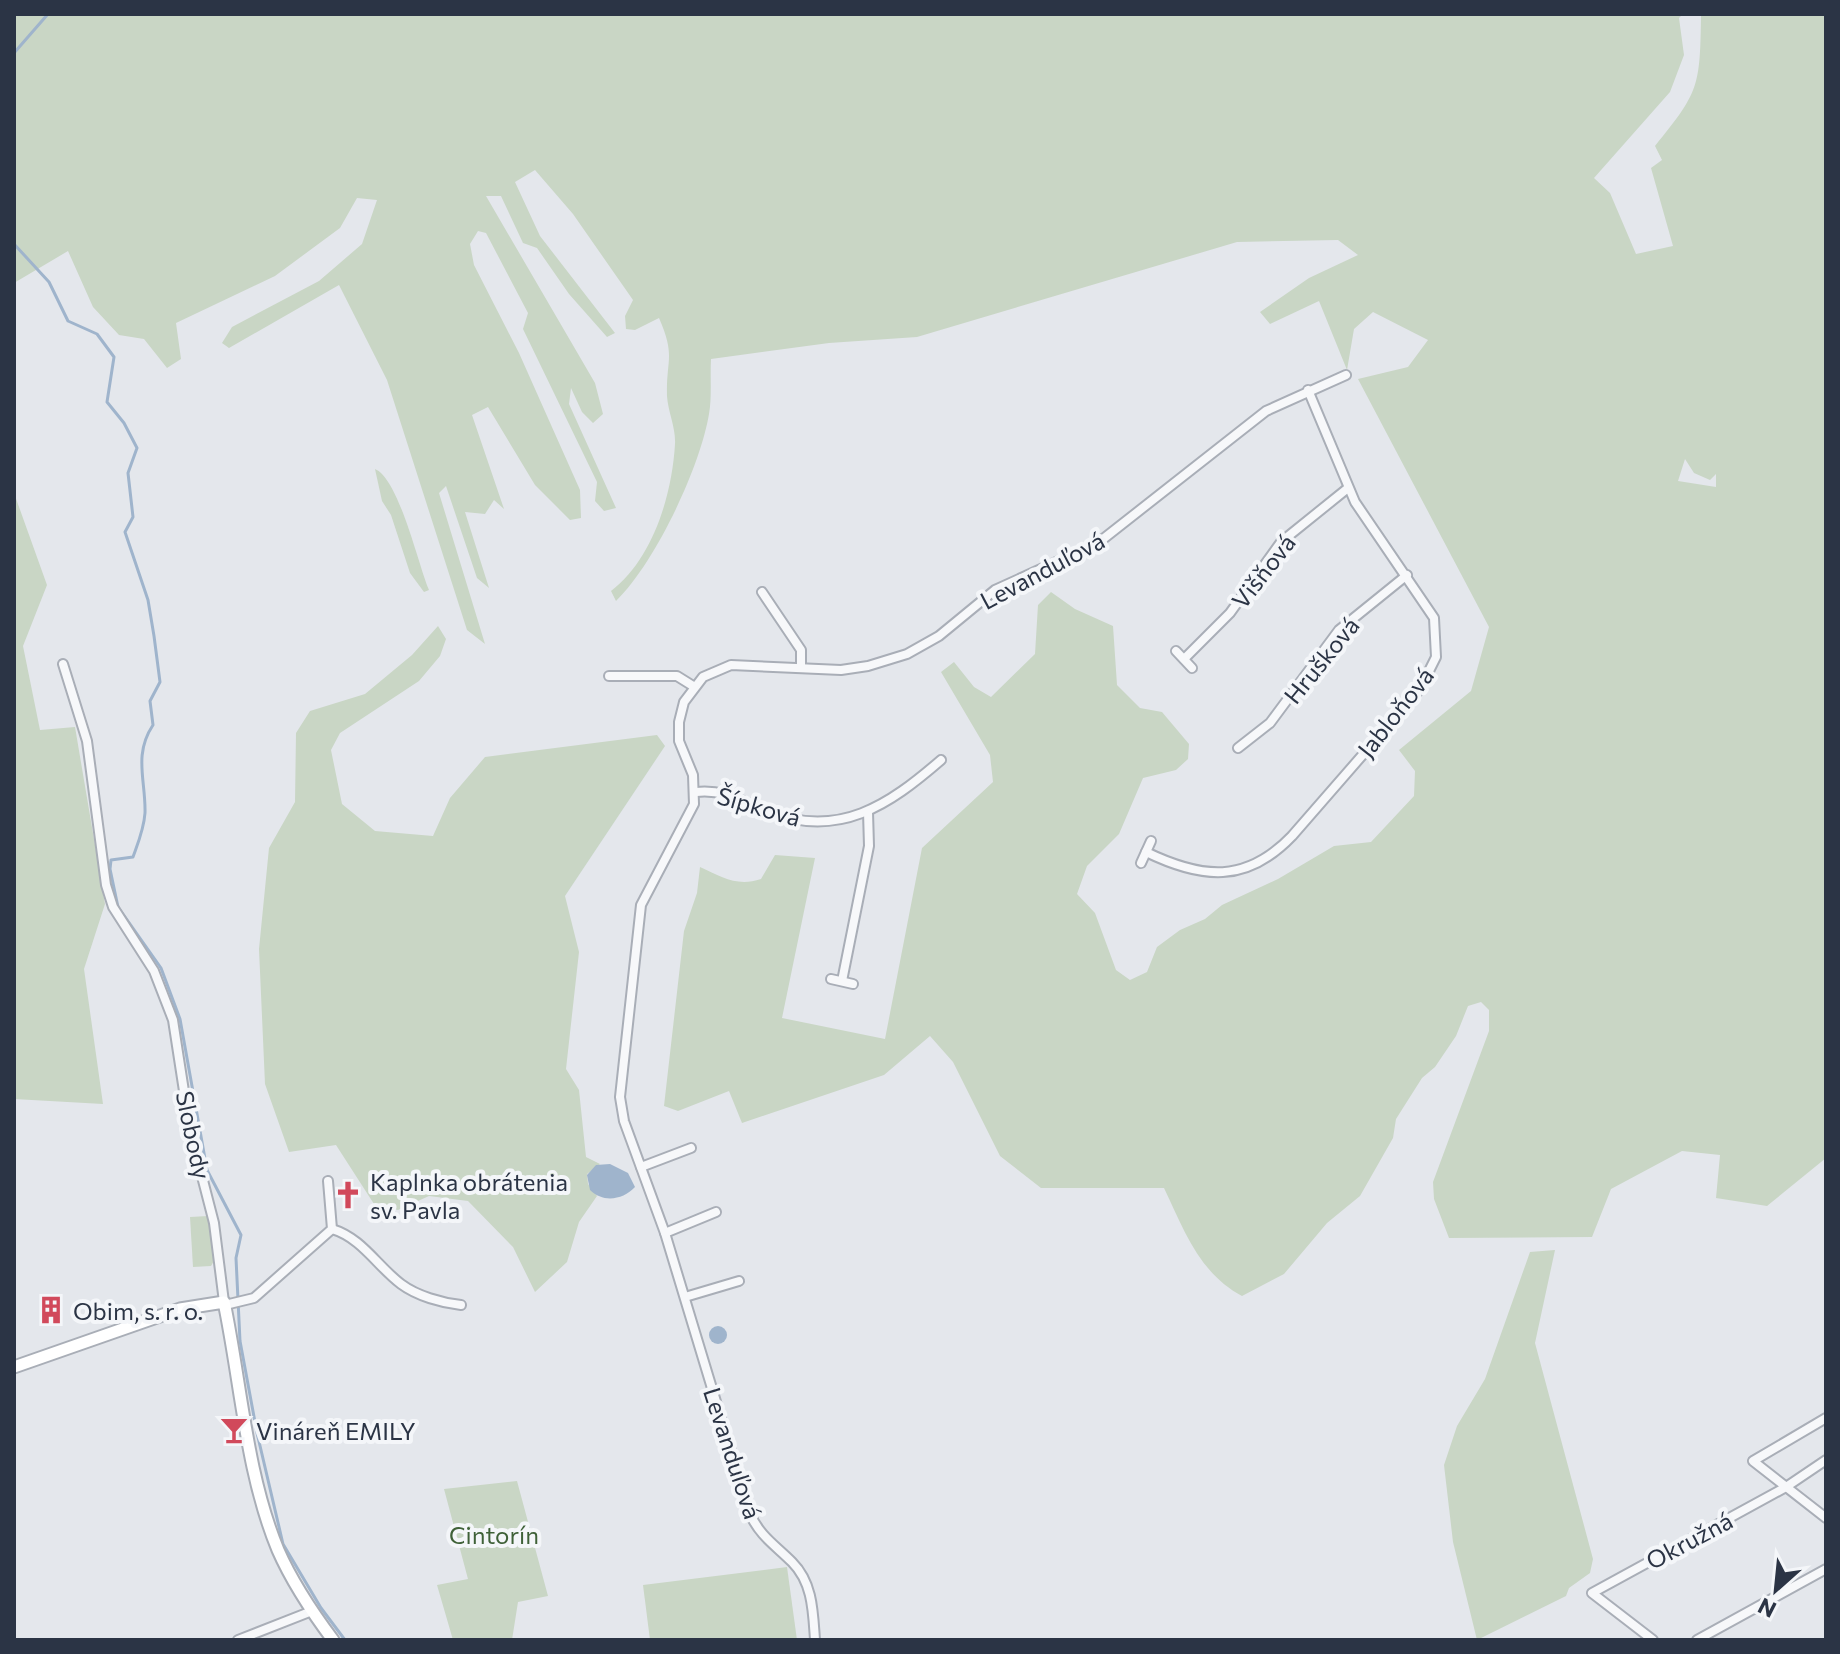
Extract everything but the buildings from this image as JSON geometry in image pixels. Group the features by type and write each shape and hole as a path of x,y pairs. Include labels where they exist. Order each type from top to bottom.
{"street":[{"name":"Levanduľová","path":"693,686 711,672 731,665 801,668 868,666 924,646 995,590 1098,543 1249,423 1308,390 1346,375"},
{"name":"Jabloňová","path":"1146,852 1182,868 1221,873 1260,862 1292,836 1420,689 1434,667 1438,645 1434,618 1348,488 1308,390"},
{"name":"Višňová","path":"1184,659 1230,613 1281,542 1348,488"},
{"name":"Hrušková","path":"1238,748 1270,723 1339,630 1407,575"},
{"path":"762,592 801,650 801,668"},
{"path":"1176,651 1192,668"},
{"name":"Slobody","path":"63,664 87,741 106,885 113,907 154,971 173,1020 190,1130 231,1303 248,1436 268,1517 277,1547 312,1611 333,1640"},
{"path":"609,676 677,676 693,686 684,702 678,730 696,792"},
{"name":"Šípková","path":"696,792 723,792 767,812 798,820 836,820 868,812 899,796 941,760"},
{"name":"Levanduľová","path":"696,792 689,820 647,889 637,925 620,1097 624,1121 665,1233 750,1514 765,1539 793,1563 805,1579 812,1603 815,1640"},
{"path":"842,981 869,846 868,812"},
{"path":"1141,863 1151,841"},
{"path":"831,979 853,984"},
{"path":"641,1167 691,1148"},
{"path":"328,1181 332,1229"},
{"path":"665,1233 716,1212"},
{"path":"14,1367 180,1309 231,1303 276,1281 332,1229"},
{"path":"332,1229 355,1240 409,1289 461,1305"},
{"path":"685,1297 739,1281"},
{"path":"1826,1418 1753,1461 1826,1518"},
{"name":"Okružná","path":"1653,1640 1592,1593 1786,1487 1826,1460"},
{"path":"1697,1640 1826,1569"},
{"path":"238,1640 312,1611"}],"green space":[{"path":"14,14 1683,14 1679,18 1684,55 1670,92 1594,178 1610,193 1636,254 1673,246 1651,168 1662,160 1655,146 1681,113 1694,87 1700,59 1701,16 1826,14 1826,1158 1767,1206 1716,1198 1720,1155 1682,1151 1611,1189 1592,1237 1449,1238 1434,1199 1433,1182 1489,1031 1489,1010 1481,1002 1468,1006 1456,1036 1435,1067 1422,1078 1396,1119 1393,1138 1360,1196 1327,1223 1284,1274 1242,1296 1214,1275 1204,1263 1186,1235 1164,1188 1041,1188 1000,1156 953,1062 930,1036 884,1075 742,1123 729,1091 678,1111 664,1106 684,931 697,893 700,867 730,880 744,882 761,879 775,855 815,858 782,1018 885,1039 922,848 993,782 990,755 941,672 954,662 974,687 991,697 1035,654 1038,605 1051,592 1075,609 1113,626 1117,685 1140,708 1162,712 1189,744 1188,759 1176,770 1143,778 1119,834 1087,866 1077,894 1095,913 1116,970 1130,980 1147,972 1157,947 1180,930 1205,919 1222,905 1278,879 1334,846 1371,842 1414,796 1415,771 1399,750 1471,691 1489,627 1358,379 1408,367 1428,340 1373,312 1354,329 1347,370 1319,301 1270,324 1260,312 1309,278 1358,255 1338,240 1237,242 917,337 829,343 711,359 709,414 686,487 646,563 616,601 611,591 626,578 649,544 670,484 675,438 667,396 667,341 659,318 635,330 626,329 625,316 633,300 573,214 535,170 515,182 540,236 615,333 607,337 569,294 537,248 523,243 501,196 486,196 595,383 603,414 593,423 582,412 571,388 569,404 616,508 604,511 595,501 597,482 523,329 528,313 486,233 478,231 470,244 474,265 519,353 580,490 581,518 570,520 535,485 488,407 472,415 504,509 494,500 485,514 465,512 489,588 477,578 446,486 439,493 485,644 467,630 387,380 339,285 229,348 222,343 232,327 319,281 362,244 377,200 357,198 340,228 275,276 176,323 181,359 167,368 144,339 119,335 93,307 68,251 14,283","holes":["1685,459 1694,473 1710,480 1716,474 1716,487 1678,481"]},
{"path":"375,469 384,476 400,505 429,590 424,592 410,573 391,515 382,501"},
{"path":"14,493 47,585 23,646 40,730 75,727 105,904 84,969 103,1104 14,1099"},
{"path":"438,626 446,639 440,656 419,681 340,733 331,750 342,804 375,831 433,836 450,798 485,757 657,735 665,746 565,896 579,952 566,1069 579,1090 586,1157 600,1164 587,1174 588,1184 597,1196 579,1222 567,1262 535,1292 513,1247 468,1201 429,1196 398,1210 374,1204 336,1145 289,1152 265,1084 259,949 269,848 295,802 296,733 310,711 365,694 412,655"},
{"path":"208,1216 214,1261 211,1266 193,1267 190,1217"},
{"path":"1555,1250 1535,1343 1593,1559 1590,1573 1569,1588 1566,1596 1477,1640 1453,1542 1444,1465 1457,1426 1485,1379 1530,1252"},
{"name":"Cintorín","path":"517,1481 548,1596 518,1602 512,1640 453,1640 437,1585 468,1579 444,1489"},
{"path":"787,1567 797,1640 650,1640 643,1585"}],"water":[{"path":"610,1164 628,1173 635,1187 625,1195 607,1198 590,1190 587,1175 596,1165"},
{"path":"718,1326 727,1335 718,1344 709,1335"}],"waterway":[{"path":"14,53 48,14"},
{"path":"14,244 49,282 68,321 97,334 114,357 107,402 124,423 137,448 128,473 133,517 125,532 148,600 160,682 150,701 153,725 143,747 145,813 142,830 133,857 111,860 110,869 118,907 161,968 180,1019 207,1170 241,1235 236,1258 240,1341 257,1433 283,1544 321,1608 345,1640"}],"place":[{"name":"Kaplnka obrátenia sv. Pavla","path":"348,1195"},
{"name":"Obim, s. r. o.","path":"51,1310"},
{"name":"Vináreň EMILY","path":"234,1430"}]}
